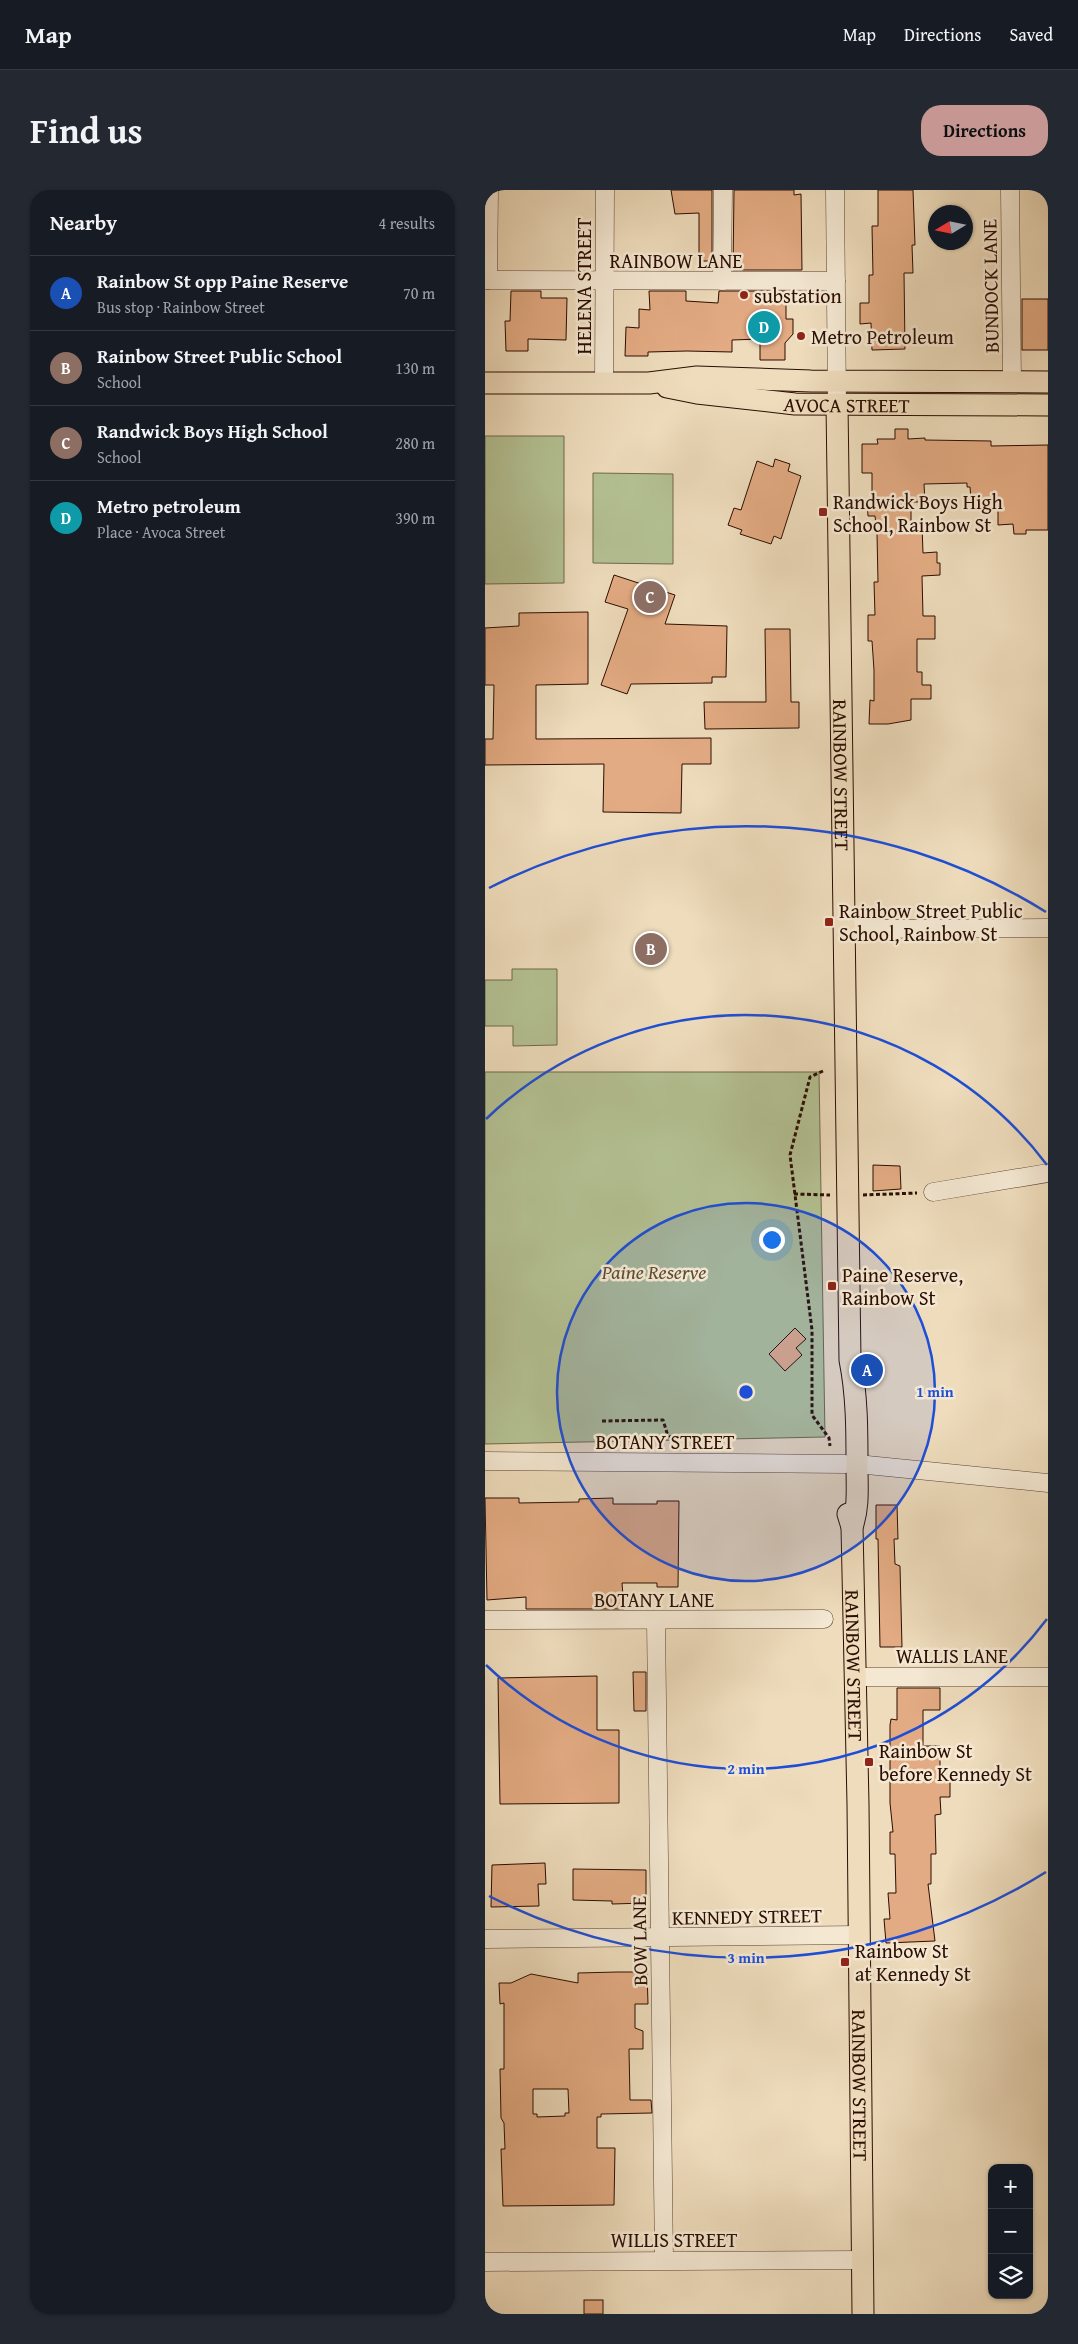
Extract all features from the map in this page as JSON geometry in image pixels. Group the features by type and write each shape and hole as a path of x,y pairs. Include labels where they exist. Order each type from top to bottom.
{"main road":[{"name":"AVOCA STREET","path":"485,383 649,383 697,377 836,381 1048,382"},
{"name":"AVOCA STREET","path":"649,383 697,393 795,404 1048,405"},
{"name":"RAINBOW STREET","path":"837,404 847,1196 850,1360 855,1390 851,1464 846,1509 852,1527 856,1676 863,2314"}],"street":[{"path":"486,280 489,190"},
{"name":"HELENA STREET","path":"604,383 605,190"},
{"path":"722,281 723,190"},
{"name":"RAINBOW STREET","path":"835,190 837,404"},
{"name":"BUNDOCK LANE","path":"1010,190 1012,382"},
{"name":"RAINBOW LANE","path":"486,280 836,281"},
{"path":"844,929 1048,928"},
{"path":"933,1192 1048,1173"},
{"name":"BOTANY STREET","path":"485,1461 851,1464 1048,1483"},
{"name":"BOTANY LANE","path":"485,1620 656,1621 823,1619"},
{"name":"BOW LANE","path":"656,1621 661,1938 663,2260"},
{"name":"WALLIS LANE","path":"856,1676 1048,1677"},
{"name":"KENNEDY STREET","path":"485,1939 859,1936"},
{"name":"WILLIS STREET","path":"485,2262 863,2260"}],"path":[{"path":"823,1072 811,1077 800,1112 791,1155 794,1194 813,1330 811,1415 822,1426 829,1438 829,1446"},
{"path":"794,1194 847,1196 933,1192"},
{"path":"602,1421 663,1420 667,1432 676,1444"}],"green space":[{"path":"485,436 564,436 564,583 485,584"},
{"path":"593,473 673,474 673,564 593,563"},
{"path":"512,969 557,969 557,1045 513,1046 513,1026 485,1026 485,980 512,980"},
{"name":"Paine Reserve","path":"485,1072 819,1072 825,1437 485,1444"}],"building":[{"path":"671,190 712,190 712,261 699,261 699,213 675,214"},
{"path":"734,190 794,190 794,195 801,194 802,270 733,270"},
{"path":"878,190 913,190 915,245 912,245 913,273 904,273 905,349 872,350 871,323 860,324 860,303 869,303 869,275 873,275 872,226 878,226"},
{"path":"511,291 541,291 541,298 567,298 566,340 528,339 528,351 506,351 505,321 510,321"},
{"path":"649,291 686,291 686,301 718,303 719,291 786,291 786,319 793,319 793,334 785,343 785,360 760,360 760,339 732,340 732,352 648,352 648,356 625,356 626,327 639,328 639,309 650,310"},
{"path":"1022,299 1048,299 1048,350 1022,350"},
{"path":"895,429 908,429 908,439 991,441 991,446 1048,445 1048,530 1026,530 1026,534 1014,534 1013,524 998,525 998,510 983,511 980,498 971,499 970,487 967,487 967,483 924,484 925,502 911,502 911,526 922,526 923,553 937,552 937,563 940,563 940,575 922,576 923,616 935,616 935,639 917,639 917,672 922,672 922,685 931,685 931,699 911,699 911,720 888,724 869,724 870,700 874,701 874,670 872,641 868,641 868,615 875,615 874,582 878,582 877,534 875,516 868,516 867,501 872,501 872,473 862,473 862,444 878,444 877,439 895,439"},
{"path":"775,459 790,464 788,471 801,476 781,539 774,536 771,544 740,534 742,530 728,525 734,508 741,510 757,461 773,467"},
{"path":"614,575 675,595 665,624 727,626 726,677 712,677 712,683 631,684 627,694 601,685 628,609 605,602"},
{"path":"588,612 588,684 536,685 536,739 711,738 711,764 682,764 681,813 603,812 604,764 485,765 485,739 493,739 494,685 485,685 485,628 519,626 519,613"},
{"path":"765,629 790,629 791,702 799,702 799,728 705,729 704,702 766,702"},
{"path":"873,1165 900,1166 901,1189 873,1191"},
{"path":"795,1328 806,1339 796,1348 802,1355 785,1371 769,1354"},
{"path":"485,1498 519,1498 519,1503 579,1502 579,1499 613,1498 613,1504 657,1504 657,1501 679,1501 678,1587 657,1587 657,1583 622,1583 624,1609 526,1609 526,1597 487,1600"},
{"path":"876,1505 897,1505 898,1539 894,1539 895,1564 900,1566 902,1647 880,1647"},
{"path":"633,1672 646,1672 646,1711 634,1711"},
{"path":"597,1676 597,1730 619,1730 619,1803 500,1804 498,1678"},
{"path":"897,1688 940,1688 940,1710 923,1710 923,1746 940,1746 940,1782 950,1782 950,1797 940,1797 941,1814 935,1815 936,1854 931,1854 931,1884 928,1884 935,1941 886,1943 884,1919 890,1919 888,1893 896,1893 895,1854 890,1854 890,1832 893,1832 890,1803 890,1725 891,1719 897,1720"},
{"path":"545,1863 546,1884 538,1884 539,1906 491,1907 492,1865"},
{"path":"573,1869 646,1870 646,1903 612,1904 612,1901 573,1900"},
{"path":"647,1972 648,2004 635,2004 635,2028 643,2031 643,2049 629,2049 630,2100 651,2100 652,2113 601,2114 601,2117 597,2117 597,2148 615,2148 614,2205 503,2206 501,2149 505,2149 504,2123 501,2118 500,2069 504,2069 504,2003 500,2004 499,1983 511,1983 531,1974 578,1983 578,1973","holes":["533,2089 568,2089 569,2113 565,2113 565,2116 537,2117 537,2114 533,2114"]},
{"path":"584,2300 603,2300 603,2314 584,2314"}],"place":[{"name":"substation","path":"744,295"},
{"name":"Metro petroleum","path":"764,327"},
{"name":"Metro Petroleum","path":"801,336"},
{"name":"Randwick Boys High School, Rainbow St","path":"823,512"},
{"name":"Randwick Boys High School","path":"650,597"},
{"name":"Rainbow Street Public School, Rainbow St","path":"829,922"},
{"name":"Rainbow Street Public School","path":"651,949"},
{"name":"Paine Reserve, Rainbow St","path":"832,1286"},
{"name":"Rainbow St opp Paine Reserve","path":"867,1370"},
{"name":"Rainbow St before Kennedy St","path":"869,1762"},
{"name":"Rainbow St at Kennedy St","path":"845,1962"}]}
